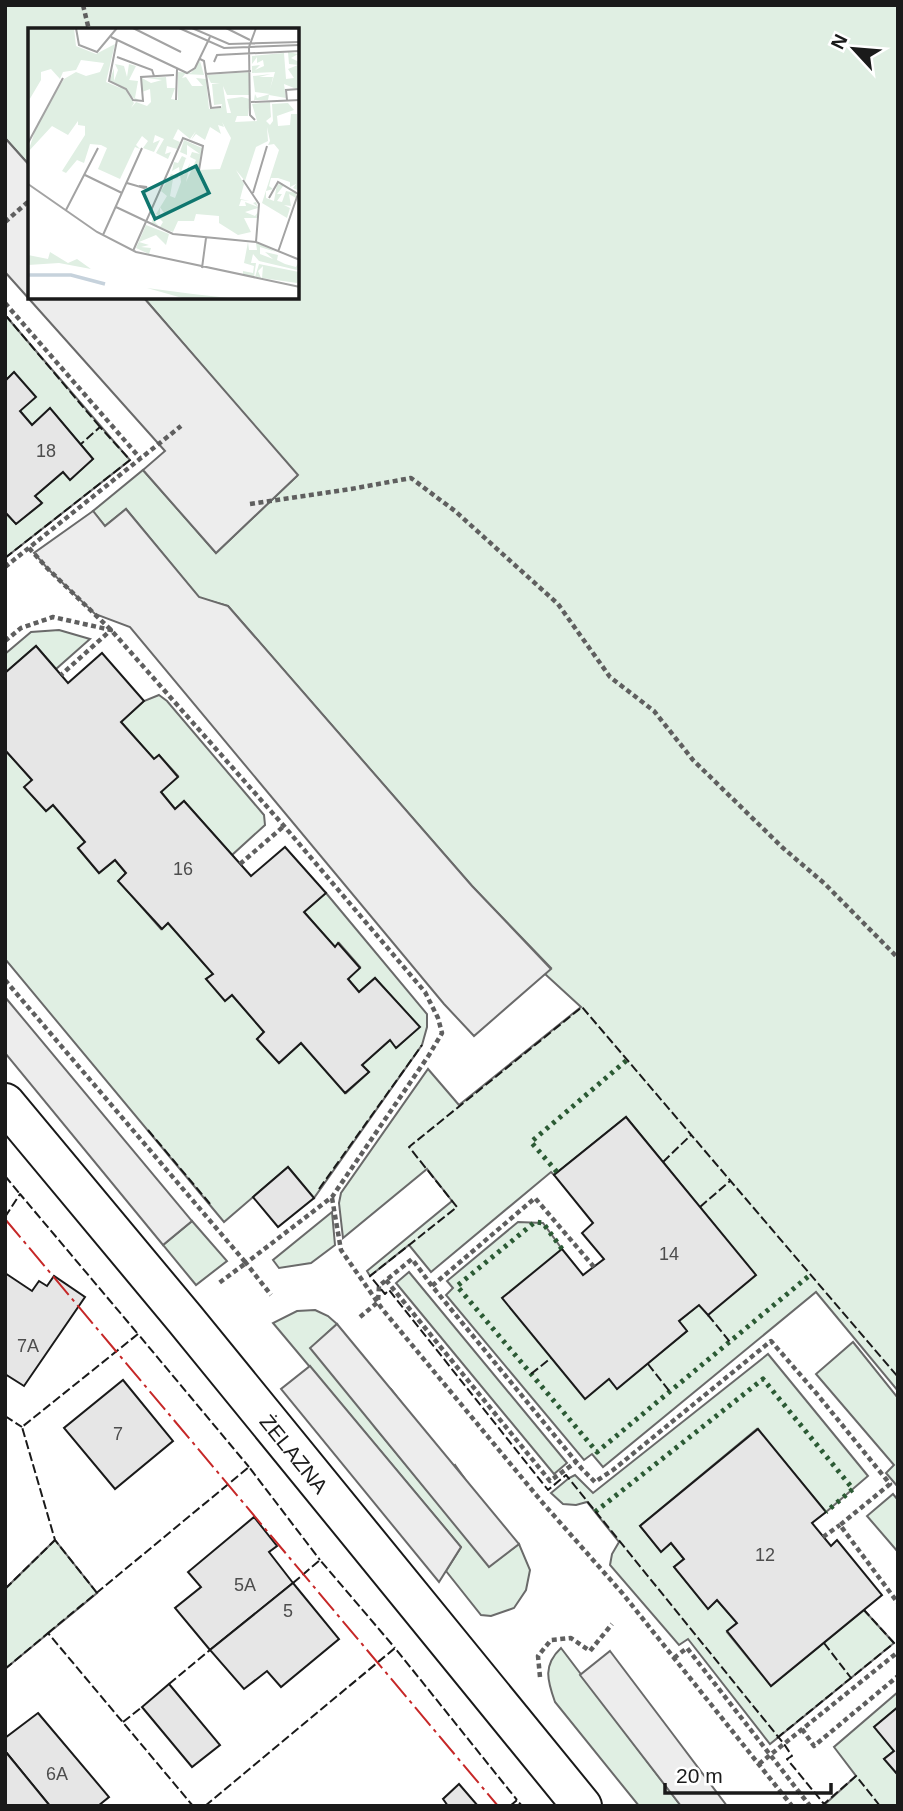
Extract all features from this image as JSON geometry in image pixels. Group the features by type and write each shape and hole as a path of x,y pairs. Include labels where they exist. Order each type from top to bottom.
{"street":[{"name":"ŻELAZNA","path":"5,1103 582,1806"}],"path":[{"path":"83,5 89,28"},
{"path":"5,222 28,202"},
{"path":"5,303 140,458"},
{"path":"5,567 181,426"},
{"path":"250,504 411,478 455,511 558,604 610,677 654,711 693,760 783,848 825,884 898,958"},
{"path":"29,548 111,630 284,826 425,992 442,1033 332,1197 180,1313"},
{"path":"5,641 21,628 53,617 111,630"},
{"path":"61,675 111,630"},
{"path":"240,864 284,826"},
{"path":"5,980 271,1295"},
{"path":"332,1197 341,1250 378,1303 542,1502 623,1594 792,1806"},
{"path":"432,1286 535,1198 594,1267"},
{"path":"360,1317 378,1303 379,1286 412,1259 595,1482 771,1341 890,1484 823,1537"},
{"path":"386,1280 550,1482 576,1462"},
{"path":"840,1525 898,1603"},
{"path":"540,1688 538,1656 551,1640 572,1638 590,1651 612,1624"},
{"path":"674,1658 687,1648 810,1806"},
{"path":"759,1764 898,1652"},
{"path":"802,1729 814,1746 898,1676"}],"green space":[{"path":"5,5 898,5 898,1391 816,1292 603,1467 592,1454 584,1460 446,1295 453,1288 447,1281 518,1222 543,1223 562,1249 609,1379 617,1388 687,1331 679,1321 699,1305 708,1314 755,1275 626,1117 554,1175 551,1172 431,1272 409,1245 370,1276 367,1271 452,1201 427,1169 343,1238 339,1203 341,1193 428,1069 459,1105 581,1007 545,974 551,968 472,886 228,606 199,598 126,509 105,526 93,511 143,470 216,553 297,476 145,299 299,299 299,28 28,28 28,164 5,138"},
{"path":"5,315 130,460 5,558 5,512 16,524 41,504 35,496 63,472 70,479 93,459 50,409 32,425 20,411 14,373 7,379 5,377"},
{"path":"59,630 90,639 56,669 36,646 5,673 5,654 31,632"},
{"path":"159,695 264,815 265,825 232,855 184,801 175,809 161,792 178,776 159,755 154,759 121,722 144,701"},
{"path":"5,750 32,780 25,787 46,811 53,805 85,842 78,848 99,873 115,860 126,873 119,881 161,929 168,923 213,974 206,979 226,1000 232,995 264,1032 257,1039 279,1063 301,1043 346,1093 369,1072 362,1065 390,1040 397,1047 419,1027 375,978 359,992 348,979 360,967 339,943 335,947 304,912 326,893 427,1014 422,1045 314,1198 288,1167 224,1222 5,959"},
{"path":"332,1212 335,1245 311,1263 279,1268 273,1260"},
{"path":"192,1221 227,1261 196,1285 163,1245"},
{"path":"409,1272 567,1463 554,1474 396,1283"},
{"path":"315,1310 337,1324 311,1348 391,1389 401,1402 374,1426 426,1489 455,1465 465,1479 489,1566 519,1544 530,1570 526,1590 514,1608 491,1616 481,1615 446,1571 461,1547 273,1323 297,1311"},
{"path":"853,1342 898,1398 898,1487 886,1473 894,1465 816,1374"},
{"path":"768,1354 868,1476 826,1512 757,1429 640,1526 661,1551 671,1543 684,1559 674,1567 708,1608 717,1600 737,1623 727,1632 771,1686 864,1610 894,1643 770,1744 688,1639 679,1645 610,1565 612,1554 619,1542 587,1502 563,1504 551,1493 575,1475 593,1493"},
{"path":"893,1494 898,1500 898,1552 867,1516"},
{"path":"55,1540 97,1593 5,1669 5,1589"},
{"path":"561,1648 681,1806 639,1806 555,1702 548,1673 551,1661"},
{"path":"898,1692 898,1707 875,1727 894,1751 884,1759 898,1775 898,1806 823,1806 856,1776 834,1747"}],"shaded area":[{"path":"5,138 28,164 28,298 5,272"},
{"path":"29,299 145,299 298,475 216,553 143,470 165,451"},
{"path":"126,509 199,597 228,606 472,886 551,969 474,1036 444,1004 130,627 95,614 34,553 93,511 105,526"},
{"path":"5,997 192,1221 163,1245 5,1053"},
{"path":"337,1324 519,1544 489,1567 310,1348"},
{"path":"310,1366 461,1547 439,1582 281,1389"},
{"path":"610,1651 727,1806 681,1806 580,1675"}],"building":[{"path":"14,372 36,397 20,411 32,425 50,408 93,459 70,480 63,472 35,496 42,503 16,524 5,512 5,377 7,379"},
{"path":"36,646 68,683 102,653 144,701 121,722 154,759 159,755 178,777 161,792 175,809 184,801 251,876 285,847 326,893 304,912 335,947 338,943 360,968 348,979 359,992 375,978 420,1027 396,1048 390,1040 362,1065 369,1072 345,1093 301,1043 279,1063 257,1039 264,1032 232,995 225,1001 206,979 213,974 168,923 162,929 118,881 126,873 115,860 99,873 78,848 85,842 53,805 46,811 24,787 32,780 5,750 5,673"},
{"path":"626,1117 756,1275 708,1315 699,1305 679,1321 687,1331 617,1389 609,1379 585,1399 502,1298 562,1249 583,1275 604,1259 582,1233 593,1223 554,1175"},
{"path":"288,1167 314,1198 278,1227 253,1197"},
{"path":"5,1273 32,1291 39,1281 47,1286 54,1276 85,1297 24,1386 5,1374"},
{"path":"123,1380 173,1441 115,1489 64,1428"},
{"path":"758,1429 826,1512 812,1523 831,1546 837,1540 882,1595 771,1686 727,1631 737,1623 717,1600 708,1609 674,1567 684,1559 671,1543 661,1552 640,1526"},
{"path":"254,1517 277,1546 269,1552 293,1583 210,1650 175,1608 201,1587 188,1572"},
{"path":"293,1583 339,1639 281,1687 267,1671 244,1689 210,1650"},
{"path":"169,1684 220,1745 192,1767 142,1707"},
{"path":"898,1707 898,1775 884,1759 894,1751 874,1727"},
{"path":"38,1713 109,1797 98,1806 50,1806 5,1751 5,1738"},
{"path":"5,1751 50,1806 5,1806"},
{"path":"459,1784 478,1806 448,1806 443,1799"}],"hedge":[{"path":"557,1172 531,1142 627,1060"},
{"path":"562,1249 543,1223 535,1222 457,1286 597,1452 810,1275"},
{"path":"595,1512 763,1379 853,1489 826,1512"}],"fence":[{"path":"5,319 7,317 100,427"},
{"path":"5,558 130,460 100,427 81,444"},
{"path":"880,1806 856,1776 824,1804 787,1759 792,1756 784,1744 566,1475 548,1490 389,1290 385,1294 370,1276 457,1207 409,1147 582,1007 898,1377"},
{"path":"319,1189 422,1045"},
{"path":"148,1130 211,1205"},
{"path":"663,1162 691,1135"},
{"path":"5,1176 20,1194"},
{"path":"700,1207 730,1181"},
{"path":"5,1217 20,1194 138,1334"},
{"path":"708,1315 730,1342"},
{"path":"97,1593 55,1540 22,1427 138,1334 249,1467"},
{"path":"531,1374 551,1358"},
{"path":"648,1364 670,1392"},
{"path":"5,1416 22,1427"},
{"path":"48,1633 249,1467 320,1560"},
{"path":"5,1589 55,1540"},
{"path":"293,1583 320,1560 395,1648"},
{"path":"777,1738 894,1643 864,1610"},
{"path":"5,1669 48,1633 193,1806"},
{"path":"824,1643 851,1678"},
{"path":"205,1806 395,1648 517,1800"},
{"path":"169,1684 210,1650"},
{"path":"123,1722 142,1707"},
{"path":"510,1806 517,1800 522,1806"}],"power":[{"path":"5,1219 498,1806"}]}
